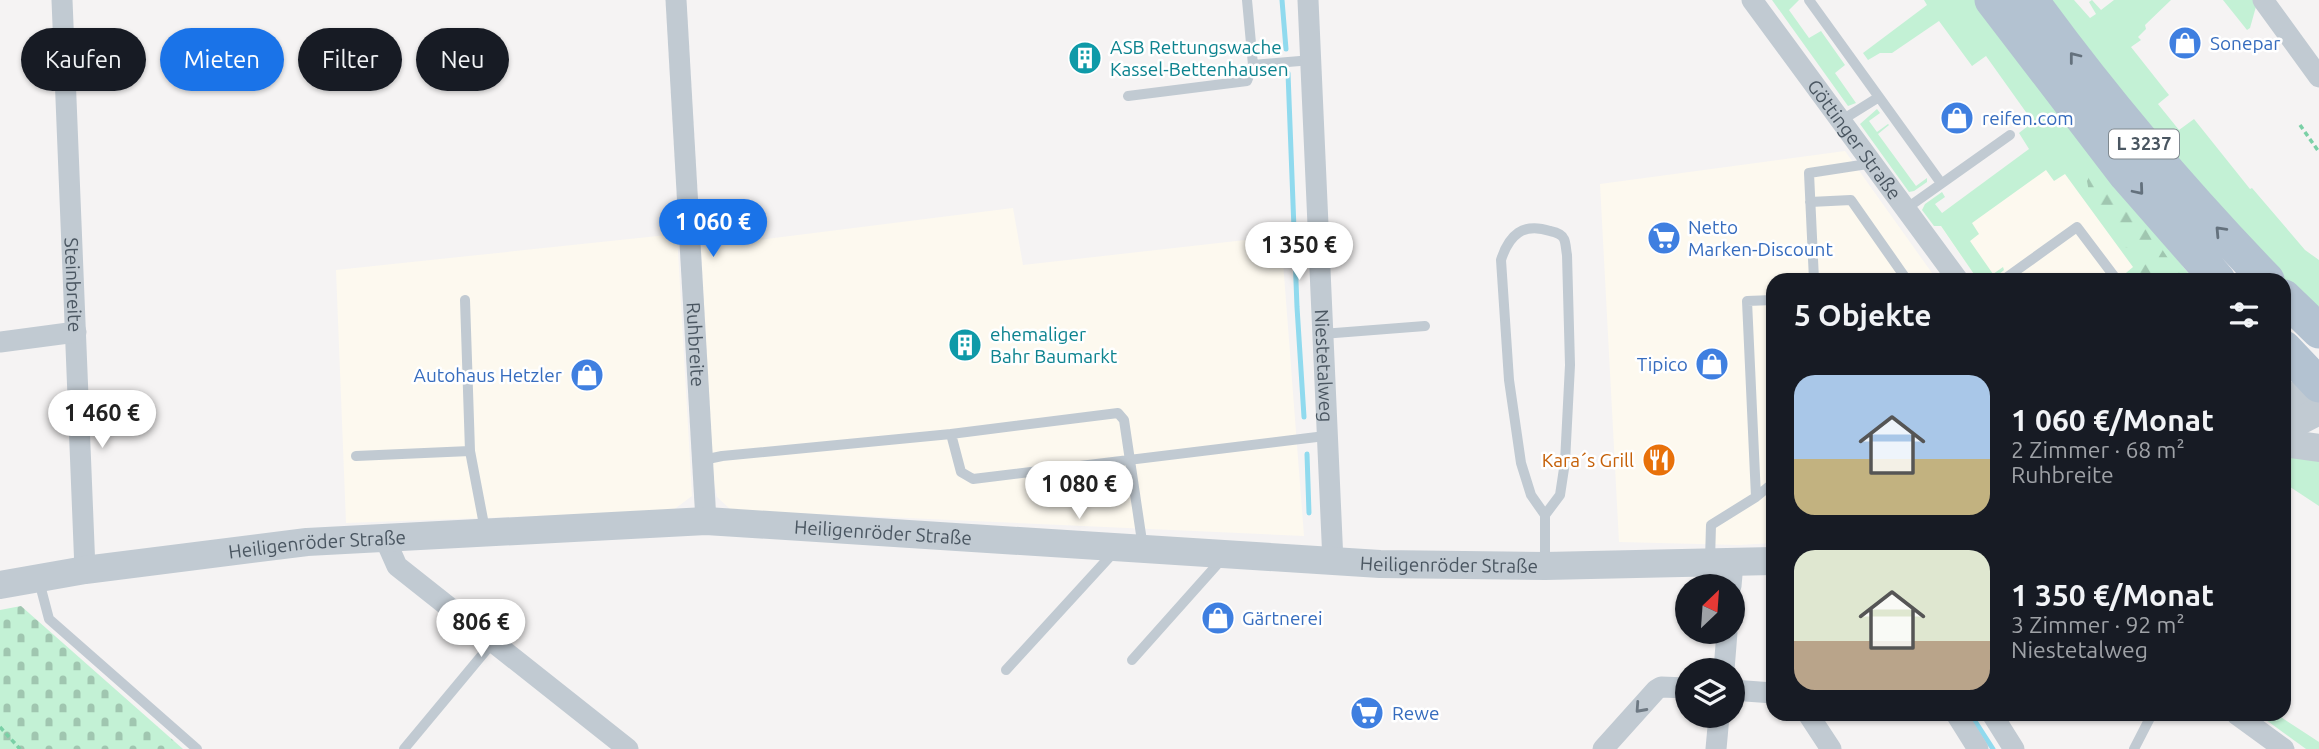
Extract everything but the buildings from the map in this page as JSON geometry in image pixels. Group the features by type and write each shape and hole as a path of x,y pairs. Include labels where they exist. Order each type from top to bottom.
{"main road":[{"name":"L 3237","path":"1992,0 2126,175 2212,273"},
{"name":"L 3237","path":"2031,0 2154,156 2261,273"},
{"name":"L 3237","path":"2291,304 2319,331"},
{"path":"2291,357 2318,390"}],"street":[{"name":"Steinbreite","path":"62,0 85,570"},
{"name":"Ruhbreite","path":"676,0 706,521"},
{"name":"Niestetalweg","path":"1308,0 1325,436 1333,562"},
{"name":"Göttinger Straße","path":"1752,0 1953,273"},
{"path":"2263,0 2319,77"},
{"path":"2291,300 2319,318"},
{"path":"0,342 76,332"},
{"path":"2291,400 2318,390"},
{"path":"2291,421 2318,390"},
{"path":"2291,444 2319,448"},
{"name":"Heiligenröder Straße","path":"0,585 85,570 307,542 706,521 1333,562 1725,571 1766,562"},
{"path":"387,537 397,566 628,749"},
{"path":"1603,749 1656,690 1661,687 1675,688"},
{"path":"1745,691 1766,692"},
{"path":"1812,721 1830,749"},
{"path":"1960,721 1978,749"},
{"path":"1996,721 2014,749"},
{"path":"2246,721 2284,749"},
{"path":"1716,749 1718,728"}],"lane":[{"path":"1128,96 1247,81 1253,65 1247,0"},
{"path":"1809,0 1941,183"},
{"path":"1253,65 1312,60"},
{"path":"1842,120 1879,97"},
{"path":"1907,208 2010,135"},
{"path":"1814,273 1809,173 1874,163"},
{"path":"1810,202 1851,201 1901,273"},
{"path":"1545,515 1560,495 1565,462 1570,365 1567,255 1564,239 1559,234 1541,228 1529,228 1506,244 1501,260 1502,282 1508,380 1521,463 1531,495 1545,515 1545,566"},
{"path":"2013,273 2077,228 2112,273"},
{"path":"465,300 470,451 486,533"},
{"path":"1756,497 1747,301 1766,300"},
{"path":"1322,334 1425,326"},
{"path":"703,460 1118,413 1124,420 1128,458 1130,549 1006,670"},
{"path":"951,433 961,472 973,479 1325,436"},
{"path":"356,456 470,451"},
{"path":"1725,571 1712,525 1766,489"},
{"path":"1132,660 1226,555"},
{"path":"39,578 49,619 197,749"},
{"path":"404,749 493,642"},
{"path":"2134,749 2148,721"}],"path":[{"path":"2300,125 2319,152"},
{"path":"0,727 20,749"}],"shaded area":[{"path":"2050,135 2144,273 1973,273 1935,218"},
{"path":"1845,151 1932,273 1766,273 1766,543 1619,542 1600,184"},
{"path":"1013,208 1023,265 1281,236 1304,536 731,510 717,497 713,478 701,247"},
{"path":"677,234 692,496 672,511 346,523 336,270"}],"green space":[{"path":"1772,0 1799,0 1789,10 1809,38 1821,31 1845,65 1835,73 1856,103 1848,106"},
{"path":"1924,0 1978,0 2188,273 2126,273 2133,267 2065,174 2054,181 2046,170 1972,223 1979,234 1970,241 1992,273 1973,273 1941,226 1934,226 1922,210 1925,204 1942,192 1945,197 1935,204 1942,213 2029,149 2019,133 2033,122 1986,56 1972,66 1939,21 1892,53 1880,53 1868,60 1863,53 1927,5"},
{"path":"2045,0 2074,0 2090,18 2096,14 2089,2 2092,0 2101,10 2114,0 2171,0 2145,25 2146,29 2138,37 2141,40 2131,47 2169,95 2158,104 2179,130 2194,119 2250,189 2252,188 2305,250 2319,260 2319,306 2316,307 2294,291 2291,288 2291,273 2277,273 2228,221"},
{"path":"2223,0 2254,0 2257,3 2250,28 2247,30"},
{"path":"1877,109 1880,113 1869,121 1877,132 1889,125 1878,134 1916,186 1927,178 1927,182 1914,191 1909,192 1860,124"},
{"path":"2099,174 2111,184 2113,194 2130,206 2135,218 2147,227 2180,273 2137,273 2142,261 2136,249 2124,247 2092,208 2087,181 2090,175"},
{"path":"2291,455 2319,457 2319,506 2291,488"},
{"path":"21,606 183,749 0,749 0,610"},
{"path":"2268,721 2287,721 2319,742 2319,749 2306,749"}],"waterway":[{"path":"1282,0 1286,49"},
{"path":"1288,73 1304,417"},
{"path":"1307,454 1309,513"},
{"path":"1975,721 1993,749"}],"place":[{"name":"Sonepar","path":"2185,43"},
{"name":"ASB Rettungswache Kassel-Bettenhausen","path":"1085,58"},
{"name":"reifen.com","path":"1957,118"},
{"name":"Netto Marken-Discount","path":"1664,238"},
{"name":"ehemaliger Bahr Baumarkt","path":"965,345"},
{"name":"Tipico","path":"1712,364"},
{"name":"Autohaus Hetzler","path":"587,375"},
{"name":"Kara´s Grill","path":"1659,460"},
{"name":"Gärtnerei","path":"1218,618"},
{"name":"Rewe","path":"1367,713"}]}
